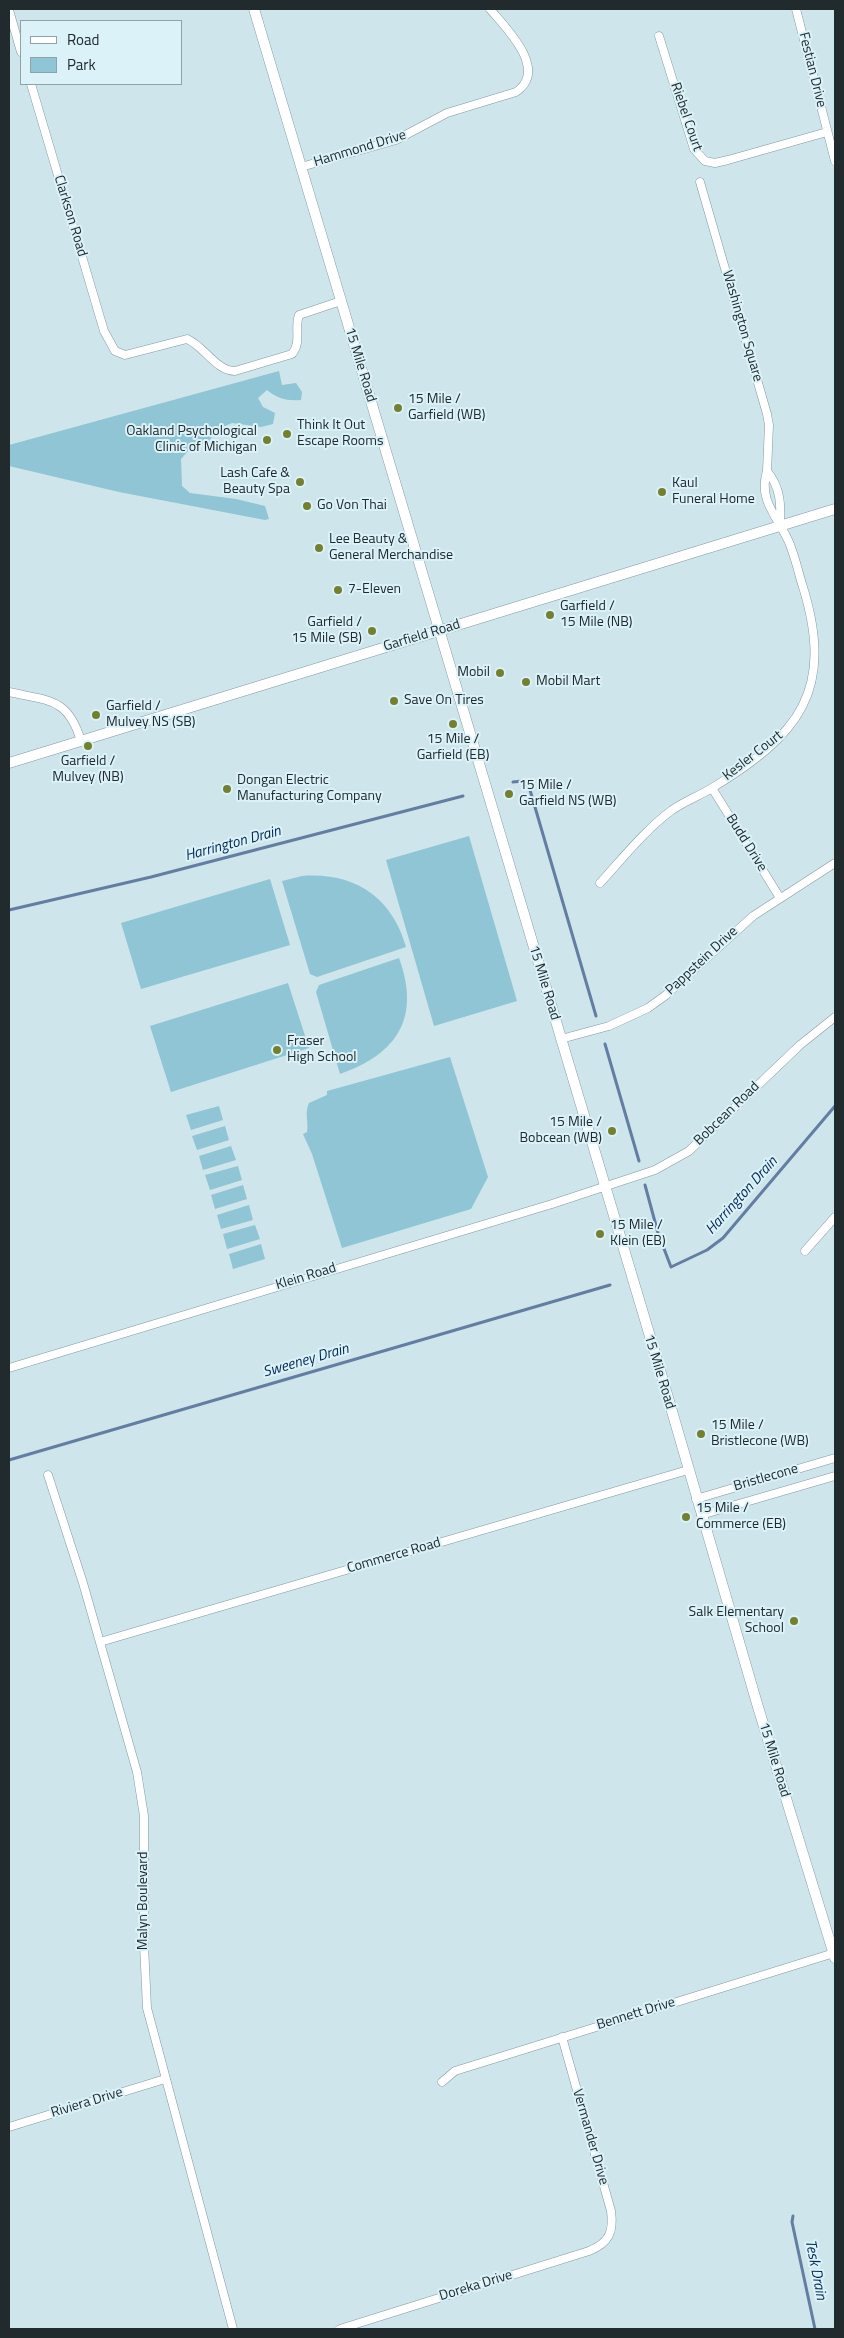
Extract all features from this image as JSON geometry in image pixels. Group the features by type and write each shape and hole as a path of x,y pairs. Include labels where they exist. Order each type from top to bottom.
{"main road":[{"name":"15 Mile Road","path":"254,9 696,1499 834,1956"},
{"name":"Garfield Road","path":"9,763 835,510"}],"street":[{"name":"Hammond Drive","path":"301,167 396,140 447,113 516,92 526,83 527,63 521,44 490,9"},
{"name":"Festian Drive","path":"796,9 835,161"},
{"path":"9,10 20,48"},
{"name":"Riebel Court","path":"659,36 694,149 705,162 716,163 827,132"},
{"name":"Clarkson Road","path":"31,85 104,331 111,347 119,353 125,354 187,339 195,342 227,370 234,371 292,354 297,344 296,321 299,315 341,301"},
{"name":"Washington Square","path":"700,182 768,414 770,425 767,471 763,484 769,506 780,526"},
{"path":"767,471 776,482 781,502 780,526"},
{"name":"Kesler Court","path":"600,883 657,822 687,800 712,788 773,745 786,732 806,700 813,683 816,660 809,605 789,541 780,526"},
{"path":"9,692 62,706 72,717 82,740"},
{"name":"Budd Drive","path":"712,788 780,898"},
{"name":"Pappstein Drive","path":"561,1039 609,1026 648,1008 666,995 735,930 780,898 835,863"},
{"name":"Bobcean Road","path":"604,1186 655,1170 689,1151 800,1045 835,1017"},
{"name":"Klein Road","path":"9,1368 552,1204 604,1186"},
{"path":"805,1251 835,1217"},
{"name":"Bristlecone","path":"696,1499 835,1458"},
{"name":"Commerce Road","path":"100,1642 688,1470"},
{"name":"Malyn Boulevard","path":"48,1475 100,1642 142,1797 147,2008 233,2329"},
{"name":"Bristlecone","path":"701,1515 835,1476"},
{"name":"Bennett Drive","path":"442,2082 455,2070 834,1956"},
{"name":"Vermander Drive","path":"562,2037 611,2211 613,2222 610,2238"},
{"name":"Riviera Drive","path":"9,2127 165,2079"},
{"name":"Doreka Drive","path":"340,2329 589,2251 599,2247 610,2238"}],"green space":[{"path":"279,371 282,385 296,383 302,392 301,400 283,399 267,390 258,398 263,407 275,413 273,424 261,427 232,423 218,429 209,441 191,448 181,459 182,486 190,493 236,499 265,506 269,519 265,520 119,492 9,466 9,445"},
{"path":"469,836 517,1001 434,1026 386,860"},
{"path":"302,876 338,878 368,891 391,914 400,929 406,947 317,977 310,974 282,881"},
{"path":"270,879 290,945 141,989 121,923"},
{"path":"399,958 405,979 407,999 405,1016 399,1031 390,1044 376,1056 360,1066 340,1074 316,992 319,985"},
{"path":"288,983 309,1048 171,1092 150,1026"},
{"path":"450,1057 488,1177 471,1209 342,1248 312,1154 303,1134 307,1132 309,1103 327,1095 327,1091"},
{"path":"219,1106 223,1120 191,1130 186,1115"},
{"path":"225,1126 229,1140 197,1150 192,1136"},
{"path":"231,1146 236,1160 203,1170 199,1156"},
{"path":"238,1166 242,1180 210,1190 205,1175"},
{"path":"243,1185 247,1199 215,1209 211,1195"},
{"path":"249,1205 253,1220 221,1229 217,1215"},
{"path":"255,1225 260,1239 227,1249 223,1234"},
{"path":"261,1244 265,1259 233,1269 229,1254"}],"waterway":[{"name":"Harrington Drain","path":"513,782 523,781 530,790 596,1016"},
{"name":"Harrington Drain","path":"9,910 151,877 463,796"},
{"name":"Harrington Drain","path":"605,1044 639,1161"},
{"name":"Harrington Drain","path":"645,1185 658,1233 671,1267 707,1250 723,1238 835,1106"},
{"name":"Sweeney Drain","path":"9,1460 610,1285"},
{"name":"Tesk Drain","path":"793,2216 792,2222 815,2329"}],"place":[{"name":"15 Mile / Garfield (WB)","path":"398,408"},
{"name":"Think It Out Escape Rooms","path":"287,434"},
{"name":"Oakland Psychological Clinic of Michigan","path":"267,440"},
{"name":"Lash Cafe & Beauty Spa","path":"300,482"},
{"name":"Kaul Funeral Home","path":"662,492"},
{"name":"Go Von Thai","path":"307,506"},
{"name":"Lee Beauty & General Merchandise","path":"319,548"},
{"name":"7-Eleven","path":"338,590"},
{"name":"Garfield / 15 Mile (NB)","path":"550,615"},
{"name":"Garfield / 15 Mile (SB)","path":"372,631"},
{"name":"Mobil","path":"500,673"},
{"name":"Mobil Mart","path":"526,682"},
{"name":"Save On Tires","path":"394,701"},
{"name":"Garfield / Mulvey NS (SB)","path":"96,715"},
{"name":"15 Mile / Garfield (EB)","path":"453,724"},
{"name":"Garfield / Mulvey (NB)","path":"88,746"},
{"name":"Dongan Electric Manufacturing Company","path":"227,789"},
{"name":"15 Mile / Garfield NS (WB)","path":"509,794"},
{"name":"Fraser High School","path":"277,1050"},
{"name":"15 Mile / Bobcean (WB)","path":"612,1131"},
{"name":"15 Mile / Klein (EB)","path":"600,1234"},
{"name":"15 Mile / Bristlecone (WB)","path":"701,1434"},
{"name":"15 Mile / Commerce (EB)","path":"686,1517"},
{"name":"Salk Elementary School","path":"794,1621"}]}
